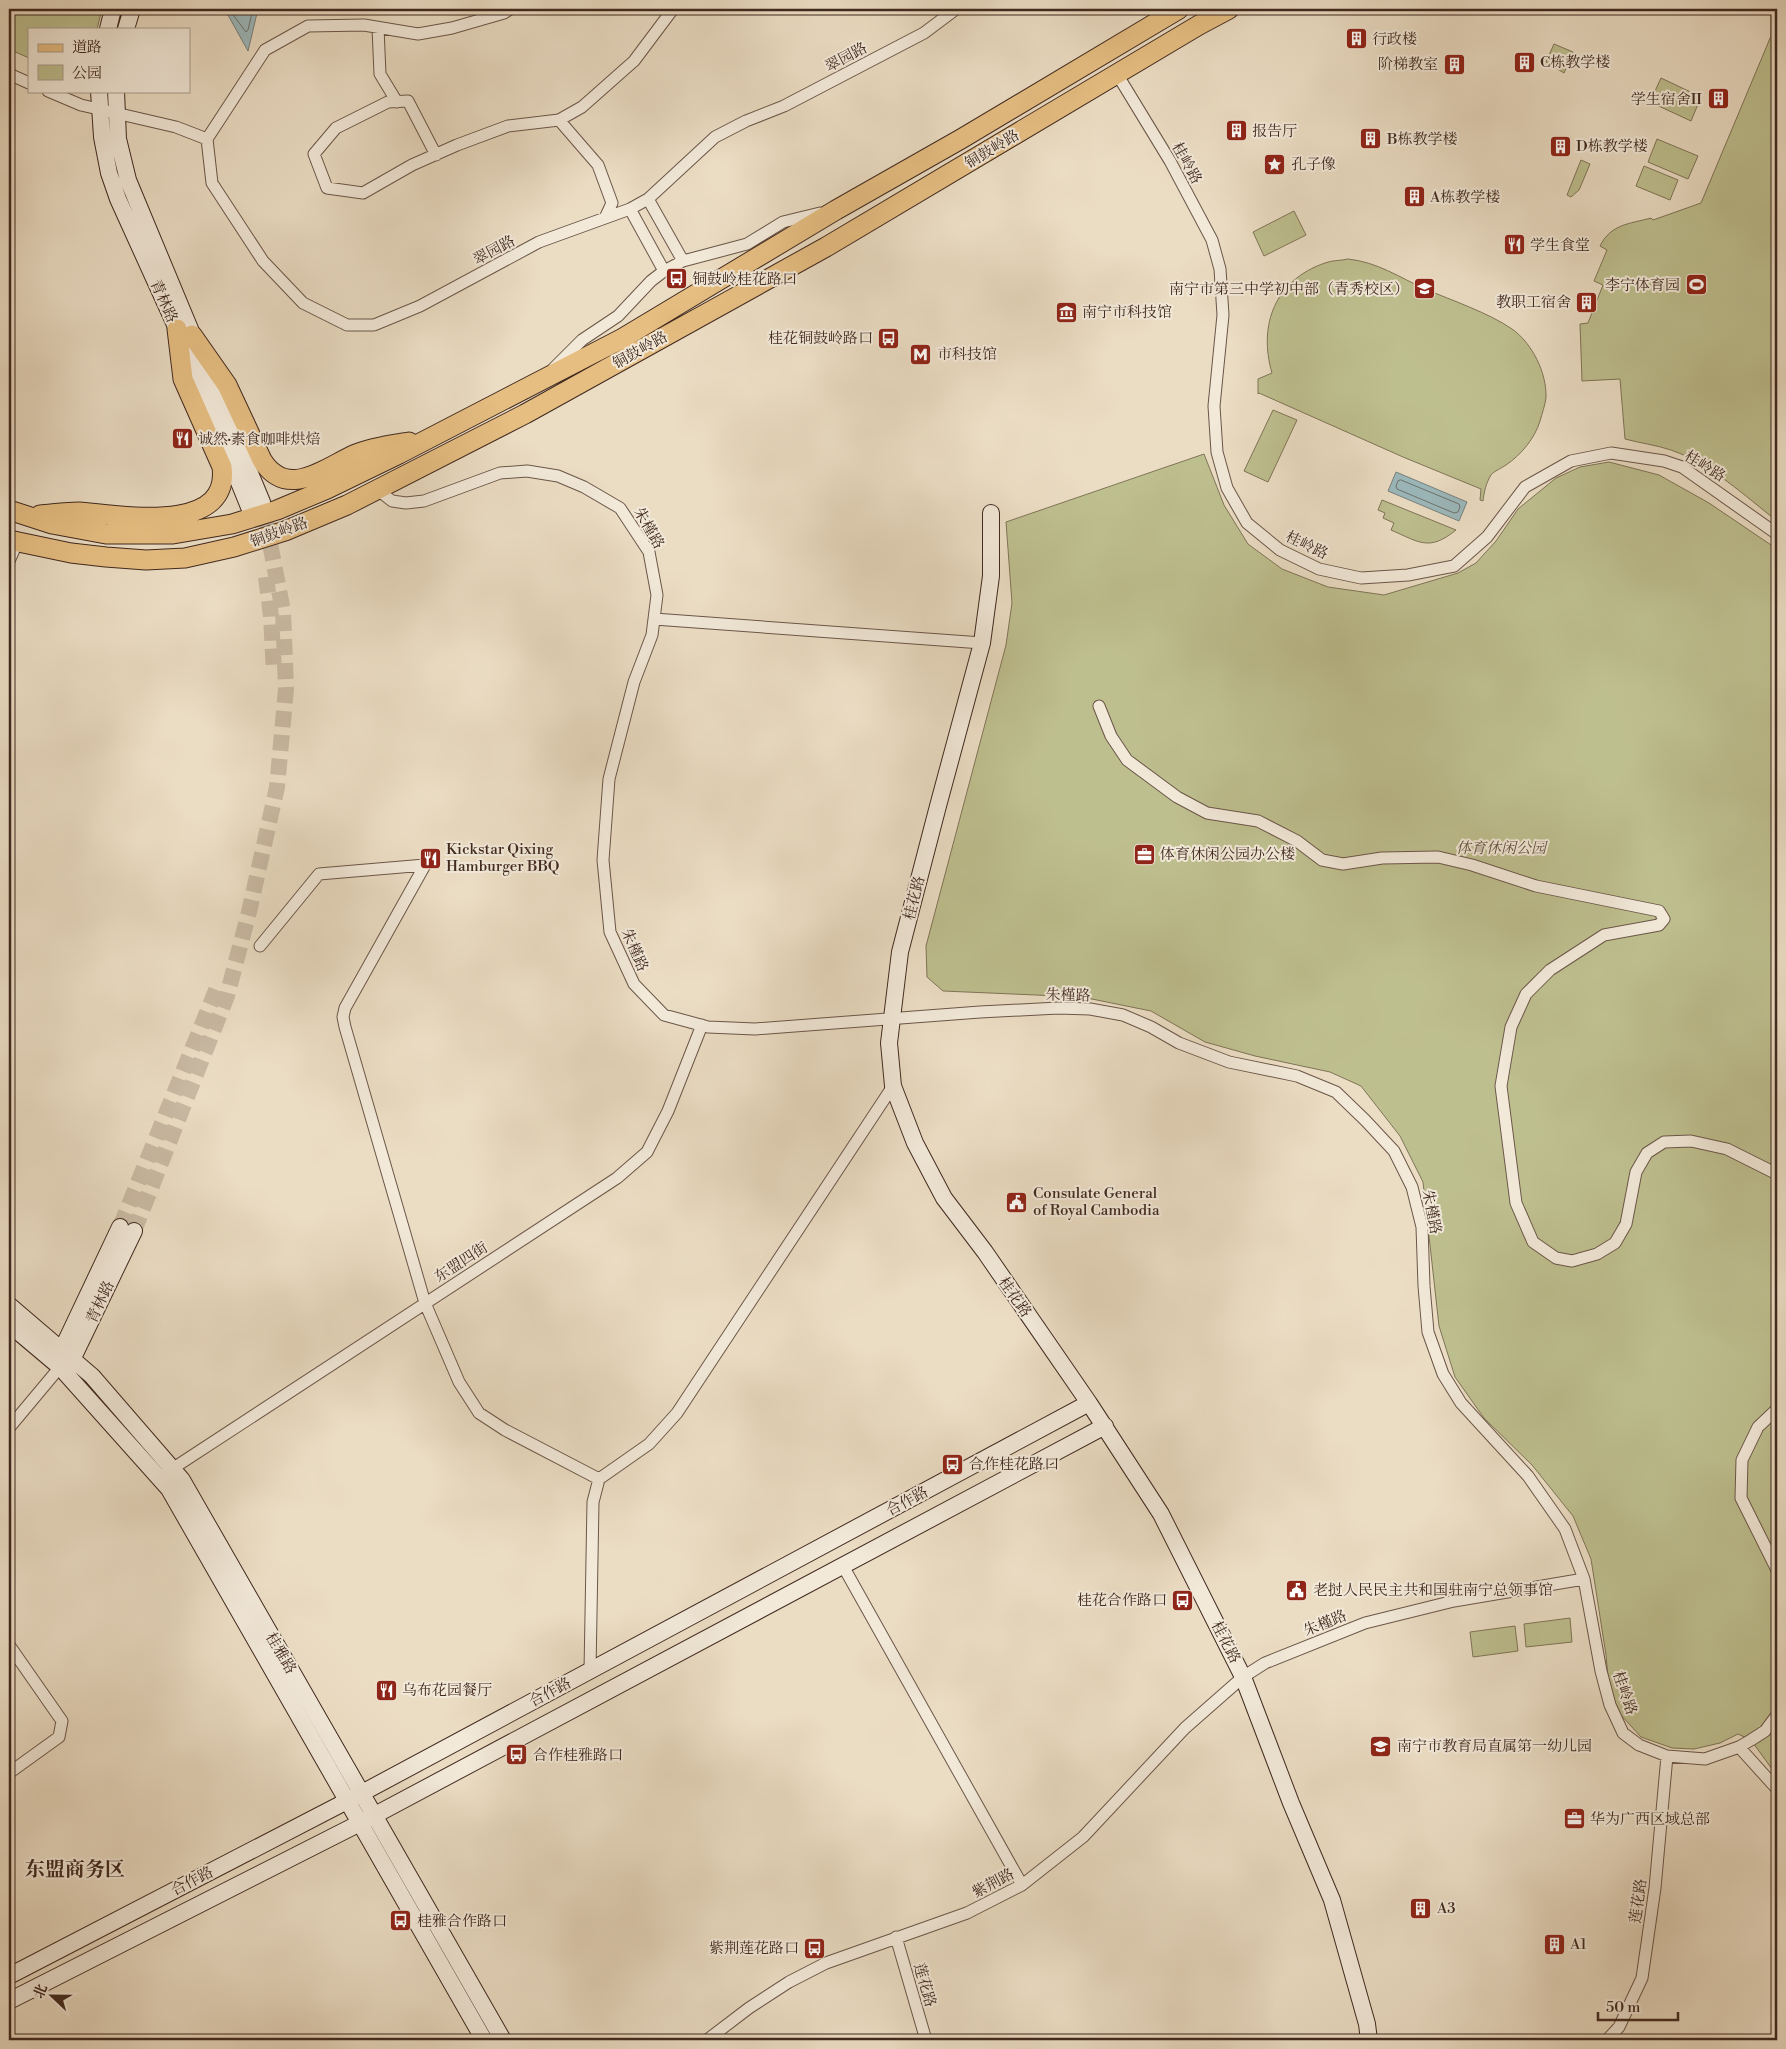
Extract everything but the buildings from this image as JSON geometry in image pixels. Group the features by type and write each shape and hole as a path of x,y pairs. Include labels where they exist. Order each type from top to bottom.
{"main road":[{"name":"铜鼓岭路","path":"18,513 52,524 106,534 172,534 223,526 277,510 327,489 432,437 622,338 1179,9"},
{"name":"铜鼓岭路","path":"13,542 71,553 146,560 185,558 234,547 285,531 378,490 526,414 817,252 1229,9"},
{"path":"1018,104 1031,125"},
{"path":"184,332 227,385 266,466 276,475 283,478 296,480 307,478 370,449 432,437"},
{"path":"18,513 77,512 131,517 174,515 196,512 215,498 223,479 222,468 183,379 184,332"}],"street":[{"path":"108,28 113,9"},
{"path":"126,28 132,9"},
{"path":"50,92 81,105 176,127 207,139 265,50 308,26 364,26 418,34 452,28 510,9"},
{"path":"436,155 408,101 388,102 336,128 314,154 327,188 363,193 436,155 508,126 559,120 582,108 634,61 673,9"},
{"name":"翠园路","path":"207,139 212,183 263,261 303,303 347,325 374,325 420,306 539,242 630,209 648,200 715,138 746,121 784,106 924,33 956,9"},
{"path":"378,28 380,74 397,102"},
{"path":"9,74 28,83"},
{"name":"桂岭路","path":"1117,74 1170,162 1212,240 1220,269 1223,315 1214,406 1217,452 1227,488 1247,523 1280,550 1318,569 1361,578 1408,576 1454,566 1487,537 1525,487 1571,461 1611,453 1664,461 1682,467 1777,534"},
{"name":"青林路","path":"99,92 102,137 118,200 184,332"},
{"name":"青林路","path":"116,92 118,139 128,180 184,332 255,505"},
{"path":"559,120 598,165 612,203 605,218"},
{"path":"648,200 683,261"},
{"path":"630,209 664,271"},
{"path":"542,380 582,340 618,316 651,281 664,271 683,261 747,244 783,222 836,210"},
{"name":"朱槿路","path":"378,490 392,501 406,503 424,501 500,473 527,471 558,476 584,487 620,508 649,552 657,595 652,635 634,682 609,779 603,860 610,932 634,984 664,1015 702,1025 754,1029 1058,1008 1090,1009 1122,1015 1151,1027 1179,1043 1229,1062 1298,1076 1336,1092 1366,1120 1394,1151 1412,1187 1422,1227 1428,1332 1443,1374 1461,1403 1528,1476 1565,1529 1584,1579 1454,1601 1365,1623 1265,1663 1244,1677"},
{"name":"桂花路","path":"991,514 991,576 982,643 900,952 889,1043 893,1086 915,1144 944,1198 985,1252 1105,1426 1161,1514 1244,1677 1291,1802 1332,1900 1367,2024 1369,2040"},
{"path":"9,561 13,542"},
{"path":"654,619 982,643"},
{"path":"1099,706 1111,736 1127,760 1177,797 1207,813 1258,821 1297,841 1322,860 1342,864 1382,858 1438,857 1472,865 1536,886 1659,910 1664,919 1659,925 1604,935 1550,970 1526,994 1511,1027 1501,1086 1516,1203 1533,1242 1556,1258 1572,1261 1597,1254 1615,1242 1626,1224 1636,1172 1647,1153 1664,1142 1691,1141 1727,1149 1777,1174"},
{"path":"260,946 319,874 425,865 345,1008 343,1017 425,1303 459,1382 479,1413 505,1430 599,1479"},
{"name":"东盟四街","path":"172,1469 617,1178 647,1152 668,1111 702,1025"},
{"path":"590,1670 593,1502 599,1479 650,1444 677,1413 893,1086"},
{"name":"青林路","path":"63,1362 127,1229"},
{"name":"桂雅路","path":"9,1305 63,1362 169,1489 354,1797"},
{"name":"桂雅路","path":"9,1324 63,1362 92,1376 182,1480 484,2040"},
{"path":"9,1428 63,1362"},
{"name":"合作路","path":"9,1976 354,1797 1089,1403"},
{"path":"1777,1409 1758,1427 1742,1460 1741,1498 1777,1570"},
{"path":"9,2001 366,1819 1105,1426"},
{"path":"843,1566 1022,1885"},
{"name":"桂岭路","path":"1584,1579 1601,1671 1610,1705 1623,1733 1638,1745 1667,1756 1704,1759 1739,1747 1765,1730 1777,1715"},
{"path":"9,1645 62,1720 59,1737 9,1773"},
{"name":"紫荆路","path":"707,2040 749,2008 789,1982 826,1963 967,1913 1022,1885 1083,1837 1185,1728 1244,1677"},
{"path":"1739,1747 1777,1789"},
{"name":"莲花路","path":"1607,2040 1619,2027 1642,1978 1655,1888 1667,1756"},
{"name":"桂雅路","path":"366,1819 503,2040"},
{"name":"莲花路","path":"896,1937 926,2040"}],"green space":[{"path":"9,9 102,9 97,28 28,28 28,58 9,49"},
{"name":"李宁体育园","path":"1771,9 1777,9 1777,521 1727,481 1700,463 1671,450 1625,439 1620,379 1582,381 1580,324 1588,323 1603,285 1594,281 1607,250 1600,246 1610,233 1621,226 1651,218 1653,220 1701,203 1771,36"},
{"path":"1554,44 1573,52 1564,73 1546,62"},
{"path":"1661,78 1701,97 1691,121 1650,102"},
{"path":"1657,139 1698,156 1688,179 1648,162"},
{"path":"1581,160 1590,164 1579,190 1571,197 1567,195"},
{"path":"1644,166 1678,180 1670,200 1636,186"},
{"path":"1294,211 1306,235 1264,256 1253,232"},
{"path":"1348,259 1369,263 1503,323 1519,335 1532,350 1541,369 1546,388 1546,398 1538,427 1522,451 1512,461 1491,475 1485,488 1483,501 1480,500 1481,489 1258,394 1258,379 1272,373 1267,338 1274,306 1294,281 1308,271 1328,262"},
{"path":"1273,410 1297,420 1268,482 1244,471"},
{"name":"体育休闲公园","path":"1204,454 1224,505 1248,544 1282,569 1328,587 1384,595 1458,573 1476,563 1496,541 1518,509 1556,478 1580,467 1609,462 1659,475 1709,503 1777,549 1777,1776 1751,1740 1738,1734 1720,1743 1694,1749 1672,1748 1641,1737 1620,1714 1609,1688 1606,1655 1591,1559 1573,1516 1532,1465 1484,1418 1455,1377 1439,1326 1423,1182 1400,1136 1361,1086 1330,1072 1255,1056 1205,1042 1151,1011 1082,997 943,991 927,977 926,946 1006,645 1012,603 1006,522"},
{"path":"1382,500 1456,530 1447,537 1431,543 1424,543 1409,538 1391,530 1394,523 1383,518 1385,513 1378,510"},
{"path":"1570,1618 1572,1642 1526,1647 1524,1624"},
{"path":"1515,1626 1518,1651 1473,1657 1470,1632"}],"water":[{"path":"208,9 258,9 248,51 228,15"},
{"path":"1396,472 1467,502 1459,521 1388,491"}],"tunnel":[{"path":"134,1231 227,996 249,912 277,787 286,689 283,611 262,502"},
{"path":"266,577 271,616 274,672"},
{"path":"120,1227 217,988"}],"place":[{"name":"行政楼","path":"1356,39"},
{"name":"C栋教学楼","path":"1524,62"},
{"name":"阶梯教室","path":"1454,64"},
{"name":"学生宿舍II","path":"1718,99"},
{"name":"报告厅","path":"1236,131"},
{"name":"B栋教学楼","path":"1371,139"},
{"name":"D栋教学楼","path":"1560,146"},
{"name":"孔子像","path":"1275,164"},
{"name":"A栋教学楼","path":"1414,197"},
{"name":"学生食堂","path":"1514,245"},
{"name":"铜鼓岭桂花路口","path":"676,279"},
{"name":"李宁体育园","path":"1696,285"},
{"name":"南宁市第三中学初中部（青秀校区）","path":"1425,289"},
{"name":"教职工宿舍","path":"1587,302"},
{"name":"南宁市科技馆","path":"1066,312"},
{"name":"桂花铜鼓岭路口","path":"889,338"},
{"name":"市科技馆","path":"921,354"},
{"name":"诚然·素食咖啡烘焙","path":"182,439"},
{"name":"体育休闲公园办公楼","path":"1144,854"},
{"name":"Kickstar Qixing Hamburger BBQ","path":"430,858"},
{"name":"Consulate General of Royal Cambodia","path":"1017,1202"},
{"name":"合作桂花路口","path":"953,1464"},
{"name":"老挝人民民主共和国驻南宁总领事馆","path":"1297,1590"},
{"name":"桂花合作路口","path":"1183,1600"},
{"name":"乌布花园餐厅","path":"386,1690"},
{"name":"南宁市教育局直属第一幼儿园","path":"1381,1746"},
{"name":"合作桂雅路口","path":"517,1755"},
{"name":"华为广西区域总部","path":"1574,1819"},
{"name":"A3","path":"1421,1908"},
{"name":"桂雅合作路口","path":"401,1921"},
{"name":"A1","path":"1554,1944"},
{"name":"紫荆莲花路口","path":"815,1948"}],"district":[{"name":"东盟商务区","path":"75,1869"}]}
